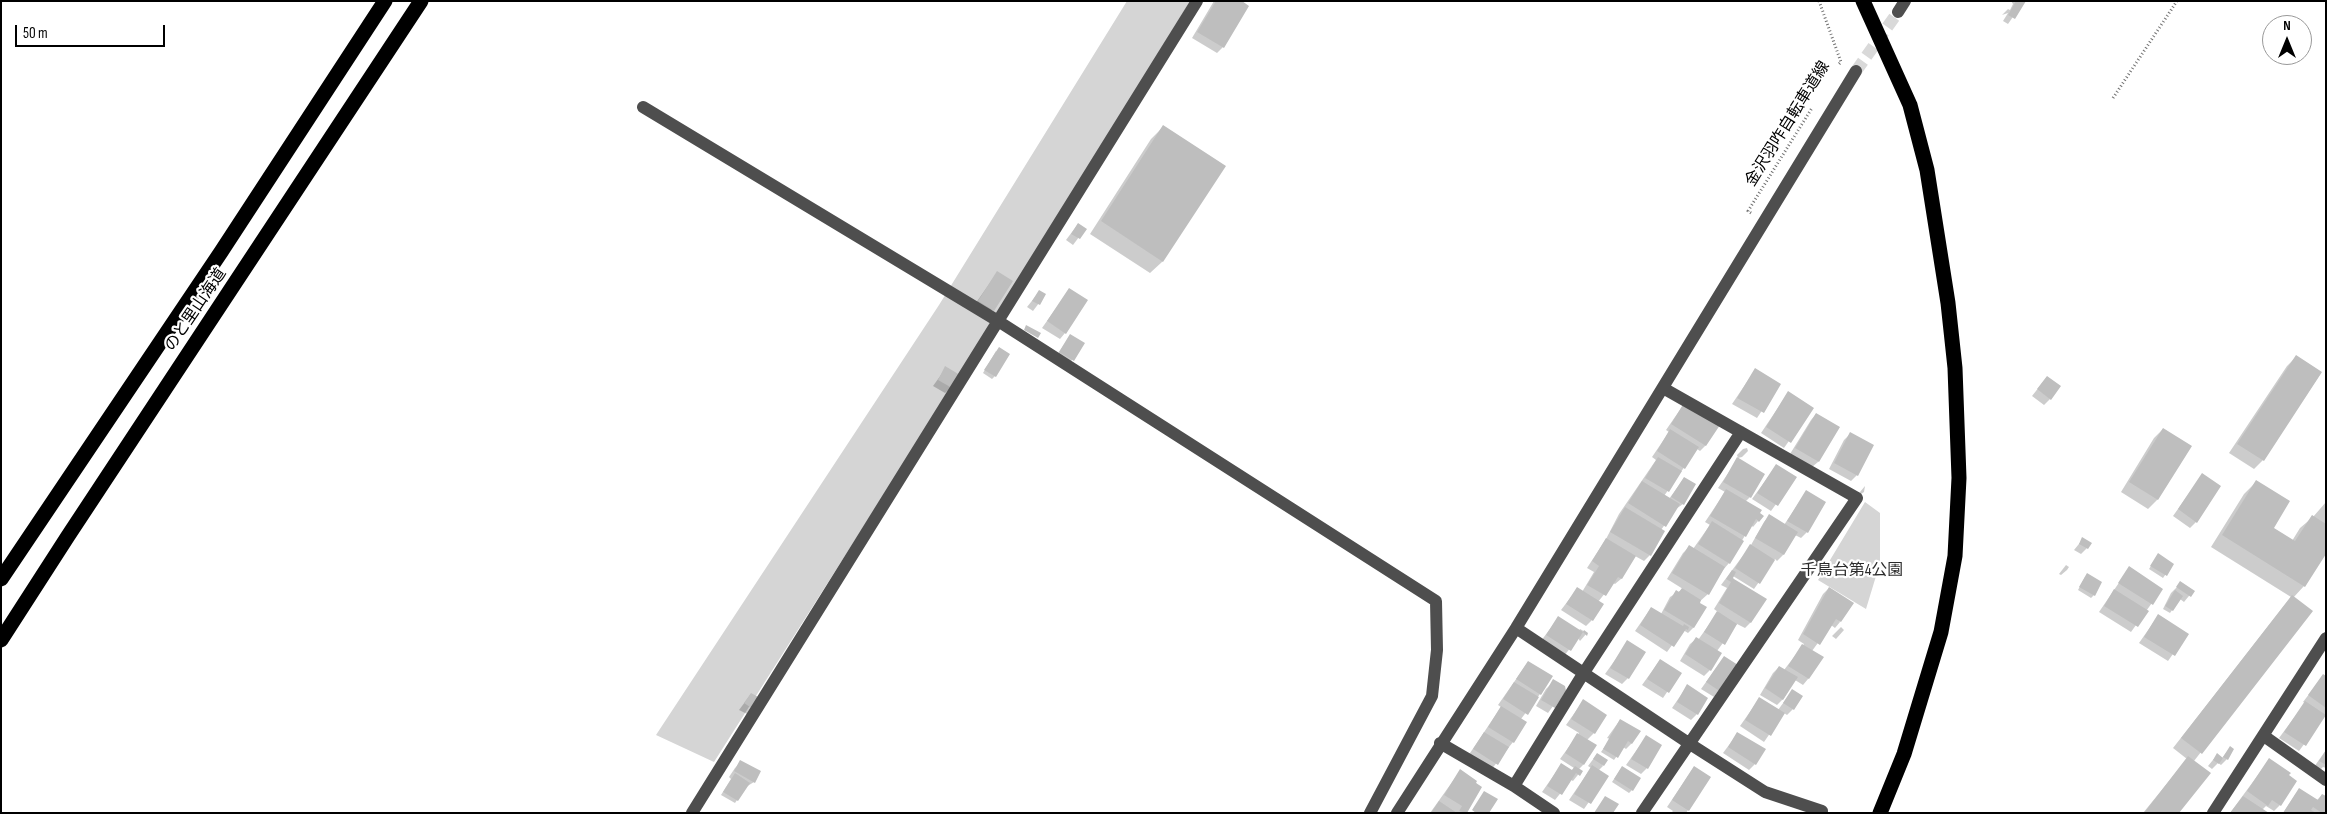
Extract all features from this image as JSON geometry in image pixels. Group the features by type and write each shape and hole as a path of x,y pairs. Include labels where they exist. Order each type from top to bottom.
{"highway":[{"name":"のと里山海道","path":"1,579 221,252 384,1"},
{"name":"のと里山海道","path":"1,640 421,1"},
{"path":"1863,1 1910,104 1927,170 1948,304 1955,368 1959,478 1955,556 1941,632 1904,754 1880,813"}],"street":[{"path":"692,813 1197,1"},
{"path":"1397,813 1516,628 1856,71"},
{"path":"643,106 998,321 1436,600 1438,650 1432,696 1370,813"},
{"path":"1642,813 1857,498 1663,388"},
{"path":"1514,786 1583,674 1741,432"},
{"path":"1516,628 1583,674 1765,792 1822,811"},
{"path":"2213,813 2326,638"},
{"path":"2264,736 2326,780"},
{"path":"1440,744 1514,786 1554,813"}],"path":[{"name":"金沢羽咋自転車道線","path":"1819,1 1841,62 1836,70"},
{"path":"2113,98 2177,1"},
{"name":"金沢羽咋自転車道線","path":"1765,222 1748,211 1815,104"}],"green space":[{"path":"1127,1 1190,1 1018,283 714,762 656,735 939,305"},
{"name":"千鳥台第4公園","path":"1865,502 1880,513 1880,563 1866,609 1818,580"}],"building":[{"path":"1216,1 1242,1 1249,6 1224,48 1197,32"},
{"path":"2016,1 2026,1 2015,19 2008,15"},
{"path":"1163,125 1226,166 1163,262 1101,221"},
{"path":"1078,223 1087,229 1080,239 1071,234"},
{"path":"997,271 1013,281 994,311 978,301"},
{"path":"1069,288 1088,300 1066,334 1047,321"},
{"path":"1039,290 1046,294 1040,305 1032,301"},
{"path":"1026,325 1041,333 1038,338 1024,330"},
{"path":"1070,334 1085,343 1074,361 1059,352"},
{"path":"999,347 1010,354 996,377 984,370"},
{"path":"2296,355 2322,372 2264,461 2237,444"},
{"path":"945,366 960,375 952,388 938,380"},
{"path":"1755,368 1781,384 1764,413 1737,398"},
{"path":"2047,376 2061,386 2051,400 2037,389"},
{"path":"1788,391 1814,408 1791,443 1766,427"},
{"path":"1684,403 1720,425 1706,446 1671,424"},
{"path":"1816,413 1840,427 1819,462 1795,448"},
{"path":"2163,428 2192,446 2158,500 2129,482"},
{"path":"1670,429 1699,447 1685,469 1657,451"},
{"path":"1850,432 1874,445 1858,476 1834,463"},
{"path":"1658,457 1682,471 1669,492 1645,478"},
{"path":"1737,457 1765,474 1751,498 1723,482"},
{"path":"1776,464 1797,477 1778,506 1757,493"},
{"path":"2202,473 2221,486 2197,523 2178,509"},
{"path":"1684,477 1696,484 1684,505 1671,497"},
{"path":"2256,480 2290,501 2274,528 2295,541 2312,515 2326,524 2326,554 2305,587 2222,535"},
{"path":"1642,481 1680,504 1666,527 1628,503"},
{"path":"1726,489 1762,510 1760,513 1764,516 1759,522 1756,519 1746,537 1710,516"},
{"path":"1806,490 1826,502 1808,533 1787,521"},
{"path":"1625,507 1665,531 1651,556 1610,532"},
{"path":"1769,514 1798,532 1784,555 1755,538"},
{"path":"1712,521 1744,541 1730,564 1698,544"},
{"path":"2082,537 2092,543 2088,549 2079,544"},
{"path":"1606,538 1636,556 1622,579 1618,577 1606,596 1587,585 1599,566 1592,561"},
{"path":"1750,544 1775,560 1760,584 1735,568"},
{"path":"1689,545 1725,567 1709,595 1672,573"},
{"path":"2158,553 2174,564 2167,576 2150,566"},
{"path":"2129,566 2163,589 2153,605 2118,583"},
{"path":"1732,570 1736,572 1734,579 1767,599 1751,623 1719,603 1731,582 1726,579"},
{"path":"2087,573 2102,582 2095,596 2079,587"},
{"path":"2180,581 2195,591 2191,597 2176,587"},
{"path":"1577,587 1604,604 1593,621 1566,604"},
{"path":"1829,587 1854,603 1841,622 1836,619 1820,645 1803,634"},
{"path":"1682,588 1701,600 1700,603 1707,607 1694,628 1664,610 1676,590 1679,592"},
{"path":"2114,589 2149,611 2138,627 2104,606"},
{"path":"2175,590 2183,596 2173,611 2165,606"},
{"path":"2292,595 2313,611 2202,754 2181,738"},
{"path":"1651,607 1683,626 1684,624 1689,627 1674,647 1640,625"},
{"path":"1717,611 1737,624 1725,645 1704,632"},
{"path":"2158,614 2189,634 2175,656 2144,637"},
{"path":"1558,616 1583,632 1571,651 1546,635"},
{"path":"1696,637 1722,653 1711,671 1685,654"},
{"path":"1627,640 1646,652 1629,679 1610,668"},
{"path":"1802,644 1824,657 1809,679 1788,666"},
{"path":"1724,656 1738,665 1721,692 1706,682"},
{"path":"1660,659 1682,673 1669,693 1647,679"},
{"path":"1528,661 1553,676 1541,695 1516,679"},
{"path":"1779,666 1798,677 1783,700 1765,688"},
{"path":"2323,674 2326,676 2326,708 2308,695"},
{"path":"1553,679 1565,686 1566,691 1555,708 1541,700"},
{"path":"1514,682 1539,697 1528,715 1503,699"},
{"path":"1687,684 1708,698 1698,715 1677,702"},
{"path":"1792,689 1803,696 1794,710 1783,703"},
{"path":"751,693 760,698 753,709 744,703"},
{"path":"1759,697 1785,713 1771,736 1745,720"},
{"path":"1583,699 1607,715 1595,734 1571,719"},
{"path":"2305,701 2326,715 2306,746 2284,732"},
{"path":"1501,706 1527,722 1514,743 1488,727"},
{"path":"1620,719 1641,731 1632,744 1628,741 1618,758 1603,749"},
{"path":"1484,732 1509,747 1498,765 1473,749"},
{"path":"1737,732 1766,749 1756,765 1728,747"},
{"path":"1577,733 1597,745 1584,765 1565,753"},
{"path":"1646,735 1662,745 1648,769 1631,759"},
{"path":"2230,746 2234,749 2228,760 2223,757"},
{"path":"2326,750 2326,765 2319,761"},
{"path":"1597,753 1608,760 1604,766 1593,759"},
{"path":"2217,753 2223,758 2219,764 2213,760"},
{"path":"2188,756 2211,773 2179,813 2144,813"},
{"path":"2269,758 2291,773 2289,775 2297,781 2281,806 2272,800 2268,806 2247,791"},
{"path":"740,760 761,771 755,783 734,771"},
{"path":"1561,763 1572,770 1575,766 1583,771 1580,776 1576,773 1562,795 1547,786"},
{"path":"1592,765 1609,776 1591,804 1574,794"},
{"path":"1622,766 1641,778 1633,791 1614,779"},
{"path":"1694,766 1711,777 1689,811 1672,800"},
{"path":"1460,769 1482,787 1467,813 1459,811 1462,806 1444,795"},
{"path":"735,773 750,783 738,801 723,792"},
{"path":"2299,788 2318,800 2322,794 2326,796 2326,813 2322,813 2313,807 2311,810 2316,813 2283,813"},
{"path":"1484,791 1498,799 1489,813 1476,813 1472,810"},
{"path":"1605,796 1619,804 1613,813 1594,813"},
{"path":"2243,796 2269,813 2230,813"},
{"path":"1439,801 1457,813 1431,813"}],"tunnel":[{"path":"1856,71 1898,12"}]}
